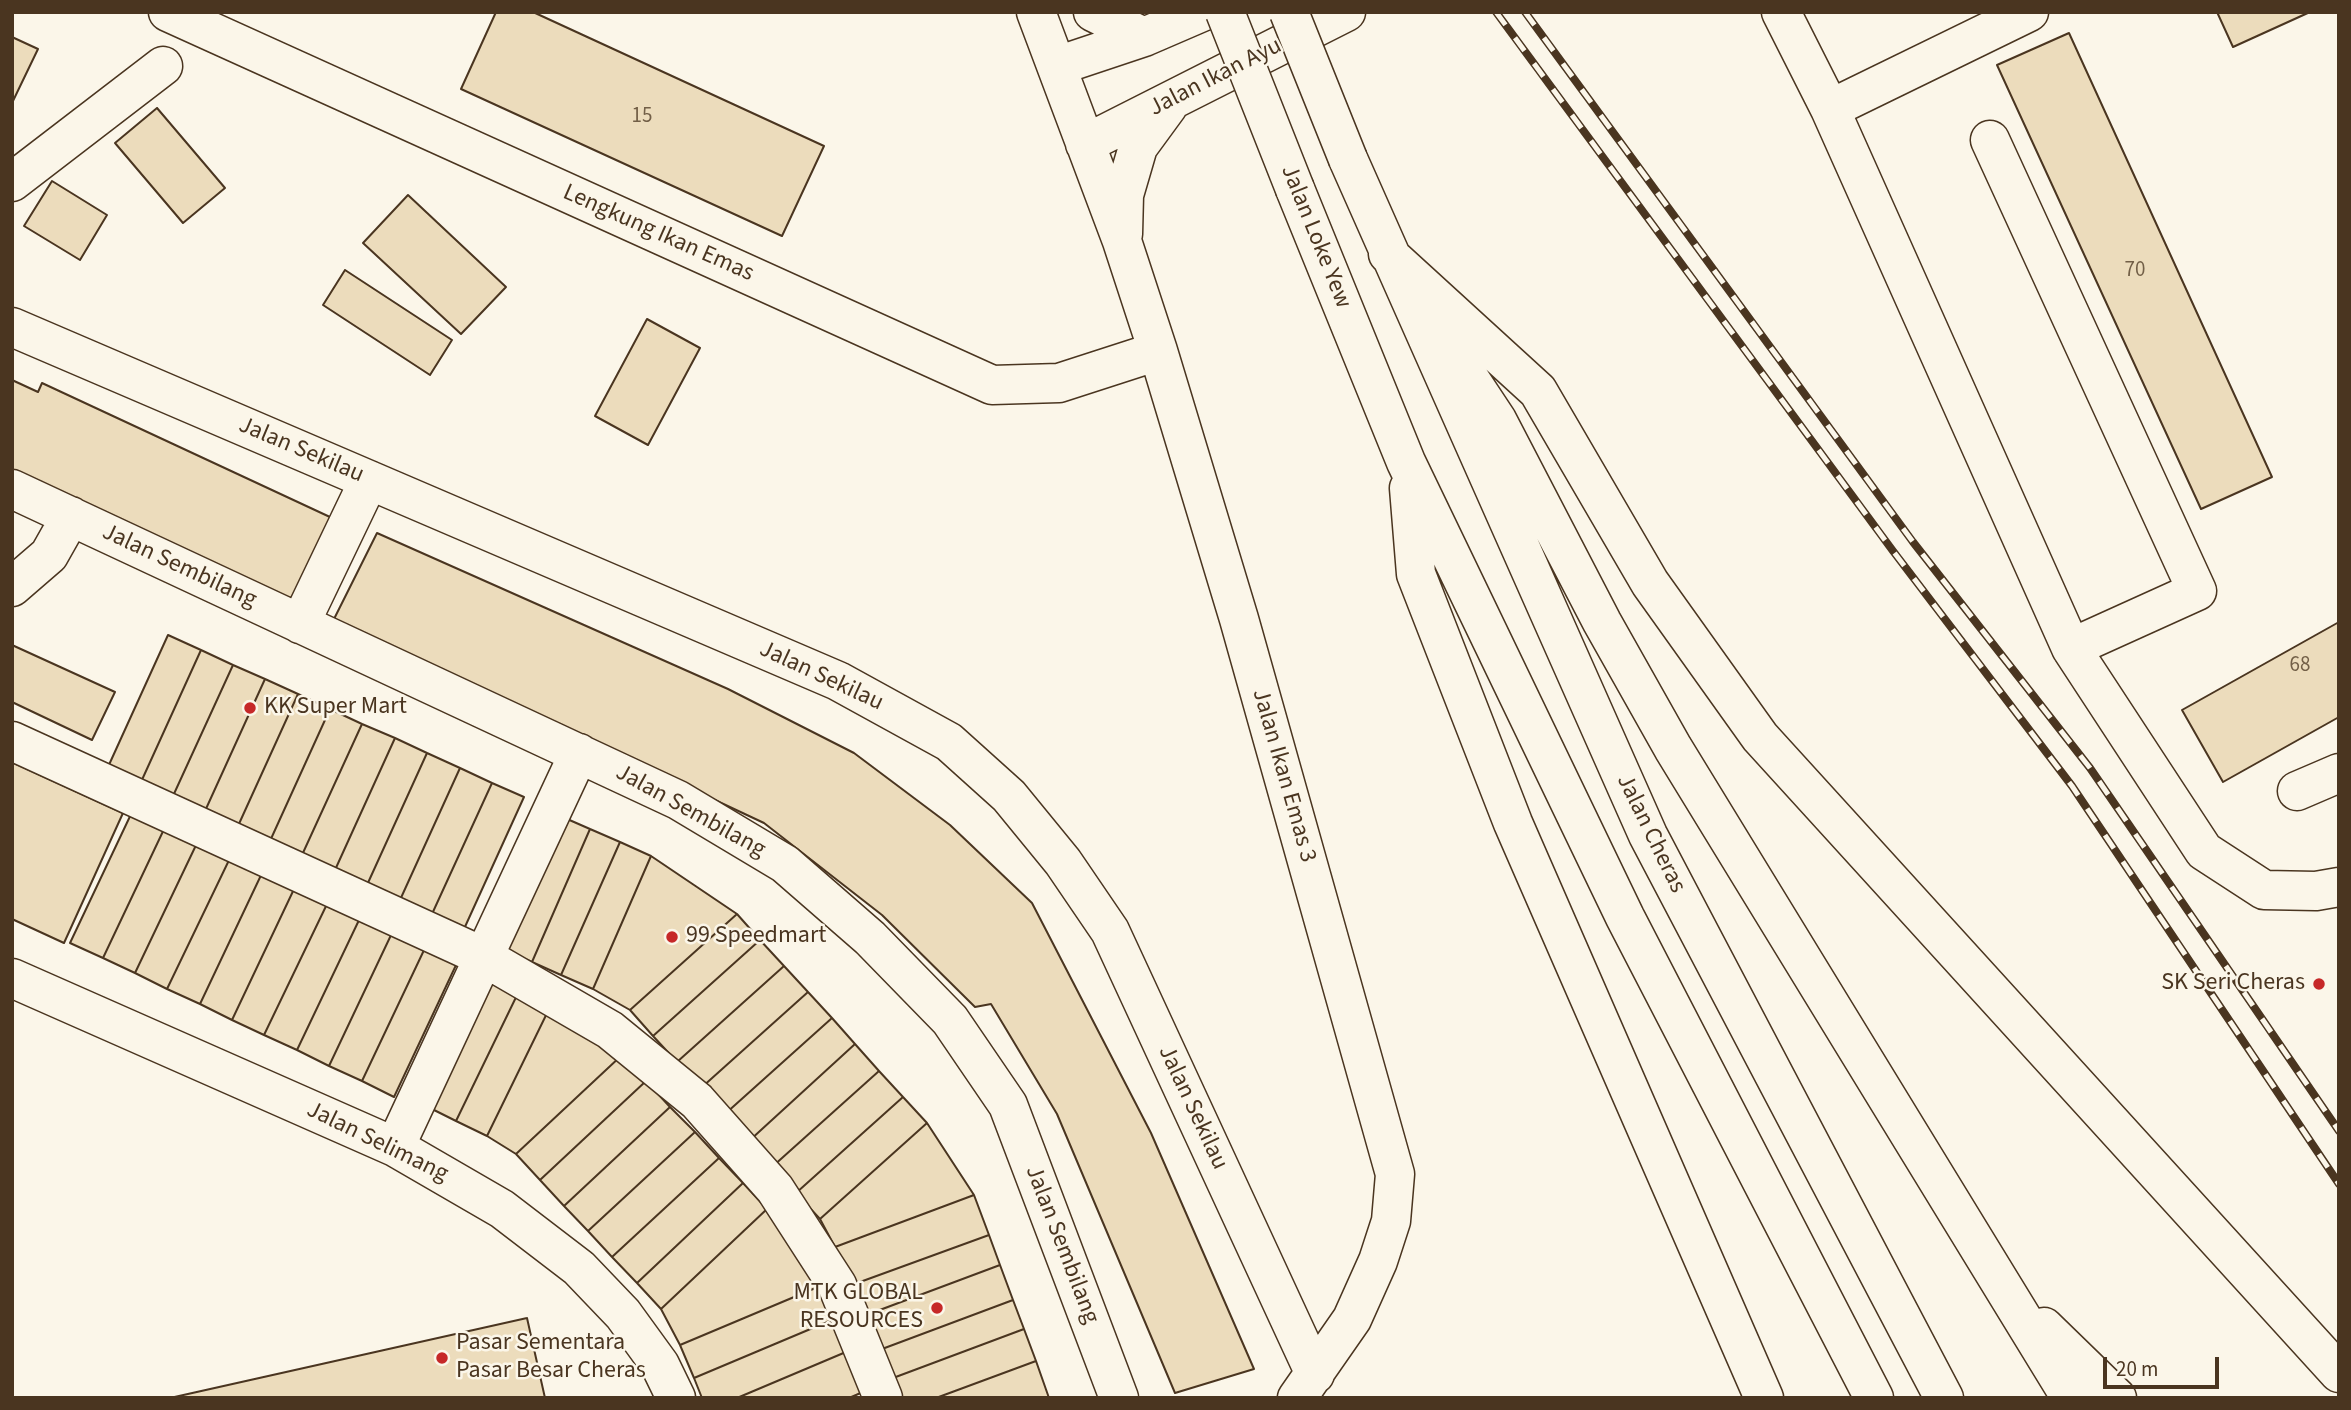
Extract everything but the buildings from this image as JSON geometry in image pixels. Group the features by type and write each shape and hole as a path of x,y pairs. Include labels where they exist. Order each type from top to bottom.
{"main road":[{"name":"Lengkung Ikan Emas","path":"168,12 992,385 1059,383 1158,351"},
{"name":"Jalan Ikan Emas 3","path":"1036,12 1122,241 1158,351 1243,632 1395,1174 1391,1221 1378,1261 1352,1319 1306,1386"},
{"path":"1093,12 1144,37"},
{"path":"1057,66 1144,37 1202,12"},
{"name":"Jalan Loke Yew","path":"1225,12 1406,462"},
{"path":"1289,12 1388,254 1497,420 1602,622 1673,748 2071,1398"},
{"name":"Jalan Ikan Ayu","path":"1085,144 1346,12"},
{"path":"1782,12 1830,109 2071,648 2204,851 2264,890 2316,891 2339,887"},
{"path":"1830,109 2029,12"},
{"path":"12,182 163,66"},
{"path":"1122,241 1125,195 1138,147 1171,101"},
{"path":"1990,140 2197,590 2071,648"},
{"path":"1388,254 1538,391 1650,583 1760,737 2339,1373"},
{"name":"Jalan Cheras","path":"1388,254 1648,835 1944,1398"},
{"name":"Jalan Sekilau","path":"12,327 838,681 949,743 1009,796 1063,862 1110,931 1306,1386"},
{"path":"1406,462 1416,574 1513,823 1762,1395"},
{"path":"1406,462 1625,917 1874,1398"},
{"path":"300,624 369,480"},
{"name":"Jalan Sembilang","path":"12,489 678,800 785,864 870,938 950,1020 1008,1105 1119,1398"},
{"path":"12,587 49,555 71,516"},
{"path":"12,741 484,957 610,1030 697,1101 775,1189 837,1285 884,1398"},
{"path":"395,1147 579,753"},
{"path":"2297,791 2339,774"},
{"name":"Jalan Selimang","path":"12,978 395,1147 502,1209 579,1268 623,1314 660,1365 676,1398"},
{"path":"2000,1283 2117,1398"}],"railway":[{"path":"1496,12 1893,551 2072,786 2339,1184"},
{"path":"1525,12 1913,542 2090,768 2339,1131"}],"place":[{"name":"KK Super Mart","path":"250,708"},
{"name":"99 Speedmart","path":"672,937"},
{"name":"SK Seri Cheras","path":"2319,984"},
{"name":"MTK GLOBAL RESOURCES","path":"937,1308"},
{"name":"Pasar Sementara Pasar Besar Cheras","path":"442,1358"}]}
